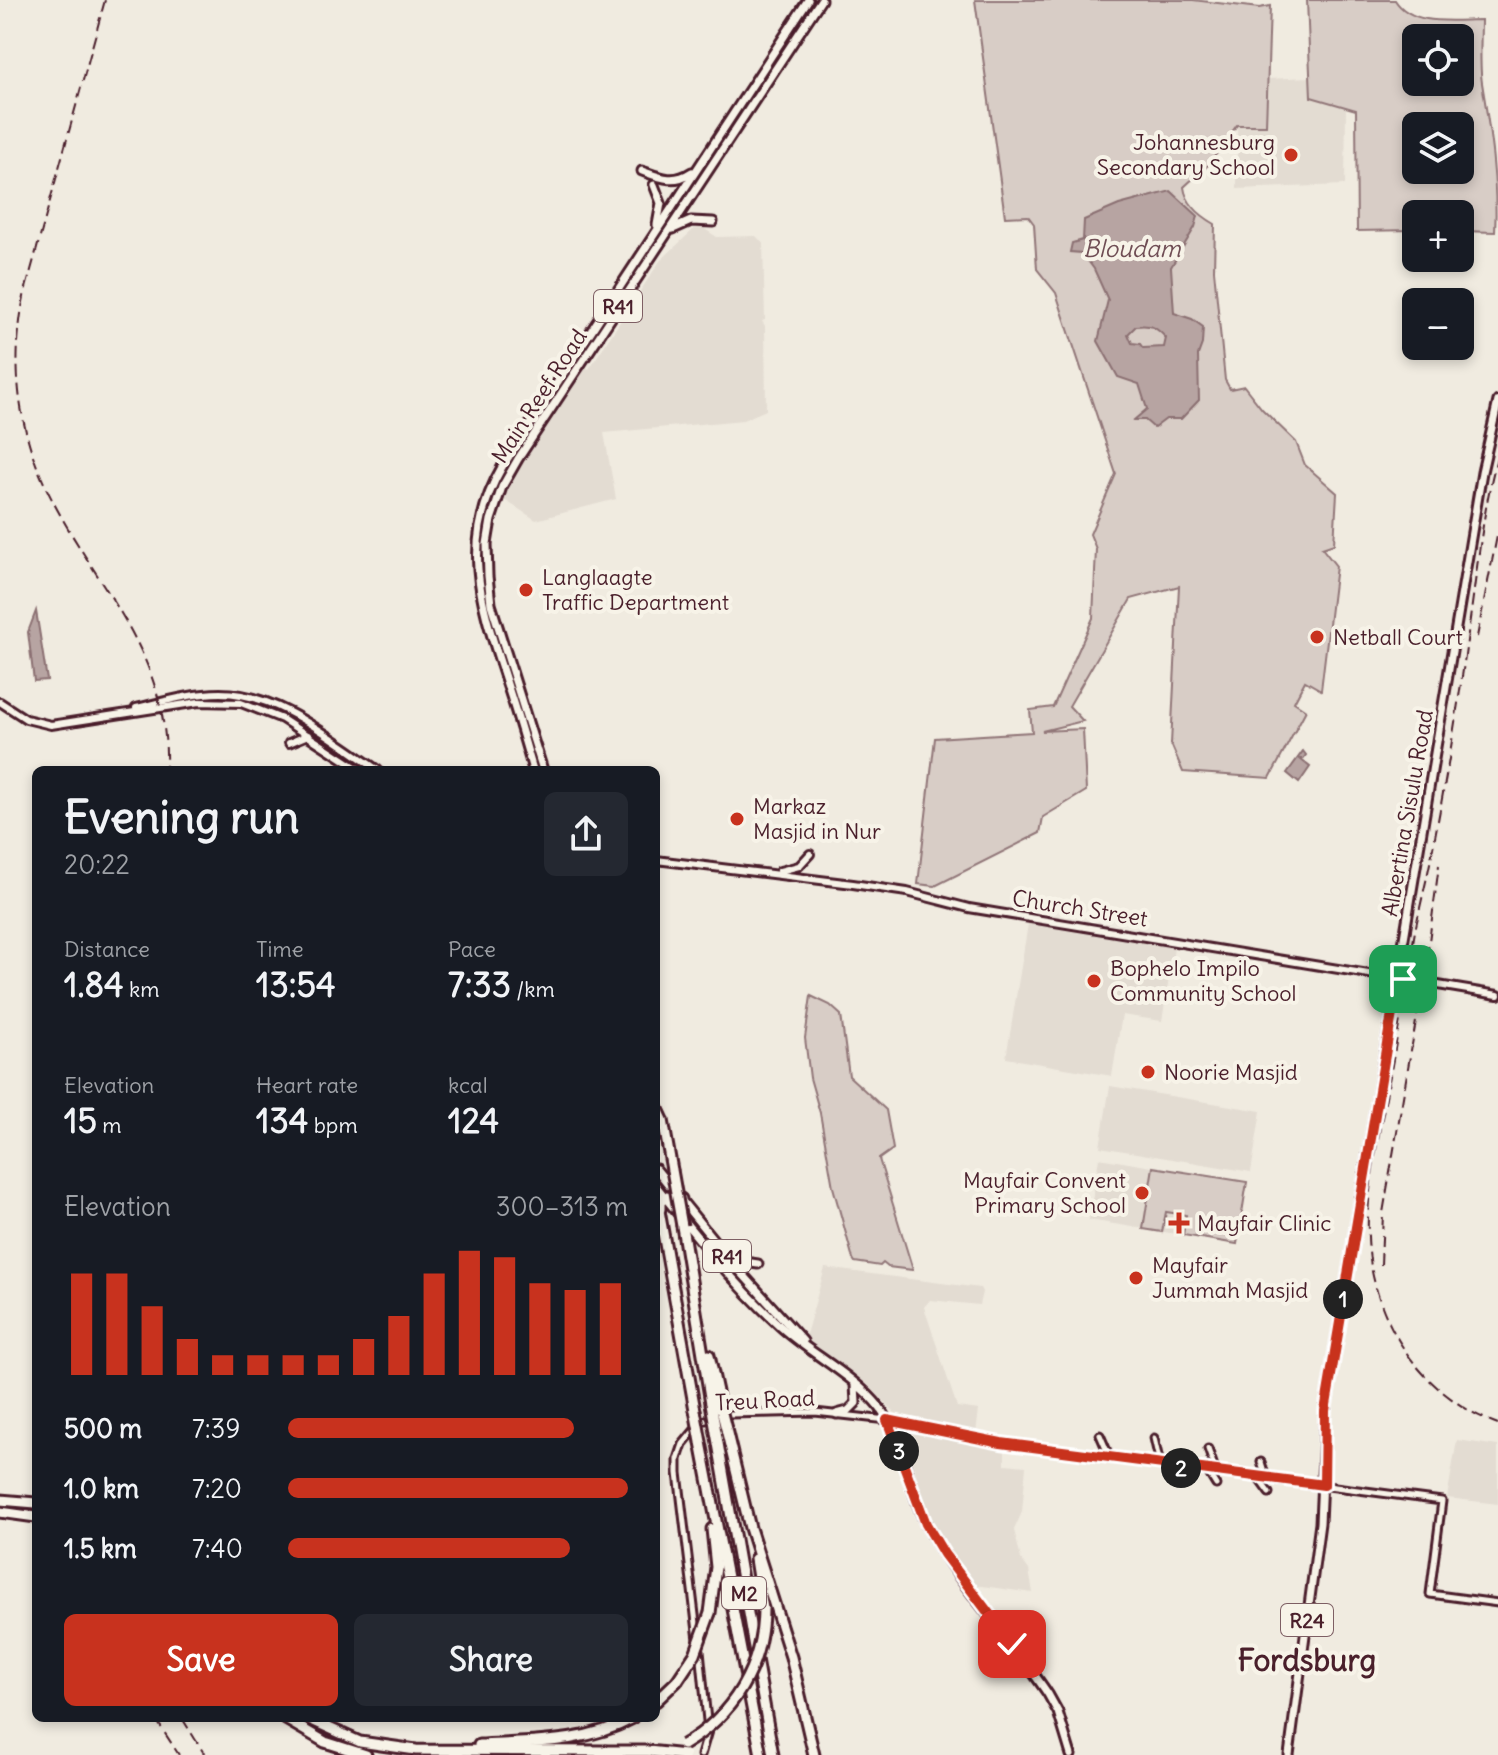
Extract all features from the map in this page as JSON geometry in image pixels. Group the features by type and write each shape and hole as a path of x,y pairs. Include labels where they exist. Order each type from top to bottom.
{"highway":[{"name":"M2","path":"660,1114 721,1430 773,1755"},
{"name":"M2","path":"661,1195 660,1216 761,1755"},
{"path":"661,1195 681,1199"},
{"path":"721,1430 791,1657 814,1755"},
{"path":"660,1697 677,1681 695,1654 710,1613 716,1567 712,1497"},
{"path":"0,1500 32,1503"},
{"path":"0,1512 32,1516"},
{"path":"654,1755 684,1750 717,1720 744,1685 758,1650 763,1609 750,1528"},
{"path":"291,1722 325,1742 366,1755"},
{"path":"316,1722 360,1742 416,1750 684,1750"},
{"path":"416,1750 571,1739 598,1733 624,1722"}],"main road":[{"name":"Main Reef Road","path":"542,766 482,606 477,575 478,538 487,500 502,467 808,0"},
{"name":"Main Reef Road","path":"532,766 490,592 487,544 494,509 518,459 821,0"},
{"path":"642,171 677,180 700,165"},
{"path":"645,248 661,213 661,203 654,185"},
{"path":"667,234 687,221 713,222"},
{"name":"Albertina Sisulu Road","path":"1289,1755 1324,1485 1325,1411 1400,979 1482,472 1498,401"},
{"path":"0,702 26,719 45,724 67,723 208,694 251,696 307,723 372,766"},
{"path":"124,712 230,701 269,712 353,766"},
{"path":"289,743 308,735"},
{"path":"772,873 799,866 810,854"},
{"name":"Church Street","path":"660,860 907,892 969,908 1498,995"},
{"name":"R41","path":"660,1174 729,1259 815,1355"},
{"name":"R41","path":"661,1195 735,1282 782,1328 876,1403 887,1420 926,1524 944,1554 1048,1694 1058,1712 1071,1755"},
{"path":"729,1259 758,1264"},
{"path":"837,1414 848,1411 856,1403 854,1383"}],"street":[{"name":"Treu Road","path":"701,1755 707,1742 708,1716 679,1483 680,1452 697,1425 712,1417 748,1413 837,1414 887,1420 1001,1443 1442,1501 1430,1594 1498,1603"},
{"path":"1100,1435 1110,1458"},
{"path":"1154,1438 1160,1465"},
{"path":"1208,1449 1216,1472"},
{"path":"1261,1462 1266,1478"},
{"path":"1207,1471 1216,1485"},
{"path":"1258,1478 1269,1493"}],"shaded area":[{"path":"975,0 1193,0 1259,8 1270,6 1266,125 1237,125 1209,164 1184,187 1195,209 1215,224 1214,270 1225,380 1230,389 1244,386 1262,409 1296,442 1305,465 1337,493 1334,544 1322,548 1336,566 1321,690 1305,681 1294,702 1306,710 1270,778 1183,772 1171,744 1179,586 1131,599 1069,706 1083,721 1042,731 1083,729 1086,791 1043,817 1040,833 935,886 918,884 935,738 1032,732 1030,710 1053,707 1093,618 1096,549 1090,534 1116,474 1056,293 1037,269 1034,224 1028,216 1005,217"},
{"path":"1307,0 1395,0 1402,9 1423,18 1481,20 1481,68 1494,176 1495,232 1474,231 1474,200 1402,200 1402,230 1357,231 1356,110 1311,97"},
{"name":"Johannesburg Secondary School","path":"1310,77 1311,97 1346,107 1345,185 1237,189 1237,125 1266,125 1267,79"},
{"path":"703,228 717,237 756,236 763,243 765,320 762,321 765,326 766,410 743,420 604,433 616,499 536,520 503,499 515,474 585,367 589,369 660,261 694,229"},
{"name":"Bophelo Impilo Community School","path":"1028,924 1174,948 1162,1021 1122,1015 1112,1076 1006,1058"},
{"path":"811,996 830,1005 841,1015 849,1076 886,1110 893,1149 879,1159 913,1270 888,1267 883,1263 880,1266 855,1262 853,1259 833,1187 820,1113 810,1078 805,1038"},
{"path":"1110,1086 1261,1111 1251,1172 1100,1147"},
{"name":"Mayfair Convent Primary School","path":"1099,1158 1193,1174 1183,1235 1089,1220"},
{"path":"1153,1167 1247,1182 1237,1244 1183,1235 1186,1215 1166,1212 1162,1232 1143,1229"},
{"path":"825,1268 980,1288 979,1305 930,1300 924,1307 957,1407 979,1410 976,1433 895,1413 868,1385 805,1338"},
{"path":"905,1430 1005,1448 1005,1464 1026,1466 1022,1512 1014,1530 1021,1559 1029,1570 1033,1593 975,1585 940,1538 927,1510 901,1437"},
{"path":"1457,1440 1498,1446 1498,1504 1447,1498"}],"water":[{"name":"Bloudam","path":"1171,191 1198,216 1195,227 1171,267 1174,313 1192,319 1203,327 1198,355 1199,400 1181,419 1166,419 1154,428 1145,420 1134,420 1147,409 1139,384 1118,377 1098,341 1108,300 1094,269 1082,253 1070,252 1072,243 1083,240 1084,220 1119,205","holes":["1136,326 1153,327 1166,338 1164,347 1143,348 1140,344 1132,343 1128,334"]},
{"path":"36,611 47,680 34,681 28,632"},
{"path":"1303,751 1306,755 1300,759 1310,767 1299,783 1287,773"}],"railway":[{"path":"105,0 25,292 17,365 27,437 44,483 142,652 164,727 166,766"},
{"path":"1498,454 1484,520 1444,790 1415,931 1376,1151 1368,1217 1370,1260 1376,1287 1397,1338 1412,1360 1450,1398 1498,1424"},
{"path":"1477,637 1498,531"},
{"path":"1427,957 1439,865"},
{"path":"1412,1013 1424,947"},
{"path":"1381,1265 1383,1213 1419,1004"},
{"path":"158,1722 179,1755"},
{"path":"184,1722 205,1755"}],"place":[{"name":"Johannesburg Secondary School","path":"1291,155"},
{"name":"Langlaagte Traffic Department","path":"526,590"},
{"name":"Netball Court","path":"1317,637"},
{"name":"Markaz Masjid in Nur","path":"737,819"},
{"name":"Bophelo Impilo Community School","path":"1094,981"},
{"name":"Noorie Masjid","path":"1148,1072"},
{"name":"Mayfair Convent Primary School","path":"1142,1193"},
{"name":"Mayfair Clinic","path":"1179,1223"},
{"name":"Mayfair Jummah Masjid","path":"1136,1278"}],"district":[{"name":"Fordsburg","path":"1307,1660"}],"route":[{"path":"1012,1644 944,1554 926,1524 887,1420 1001,1443 1324,1485 1325,1411 1398,978 1403,979"}]}
